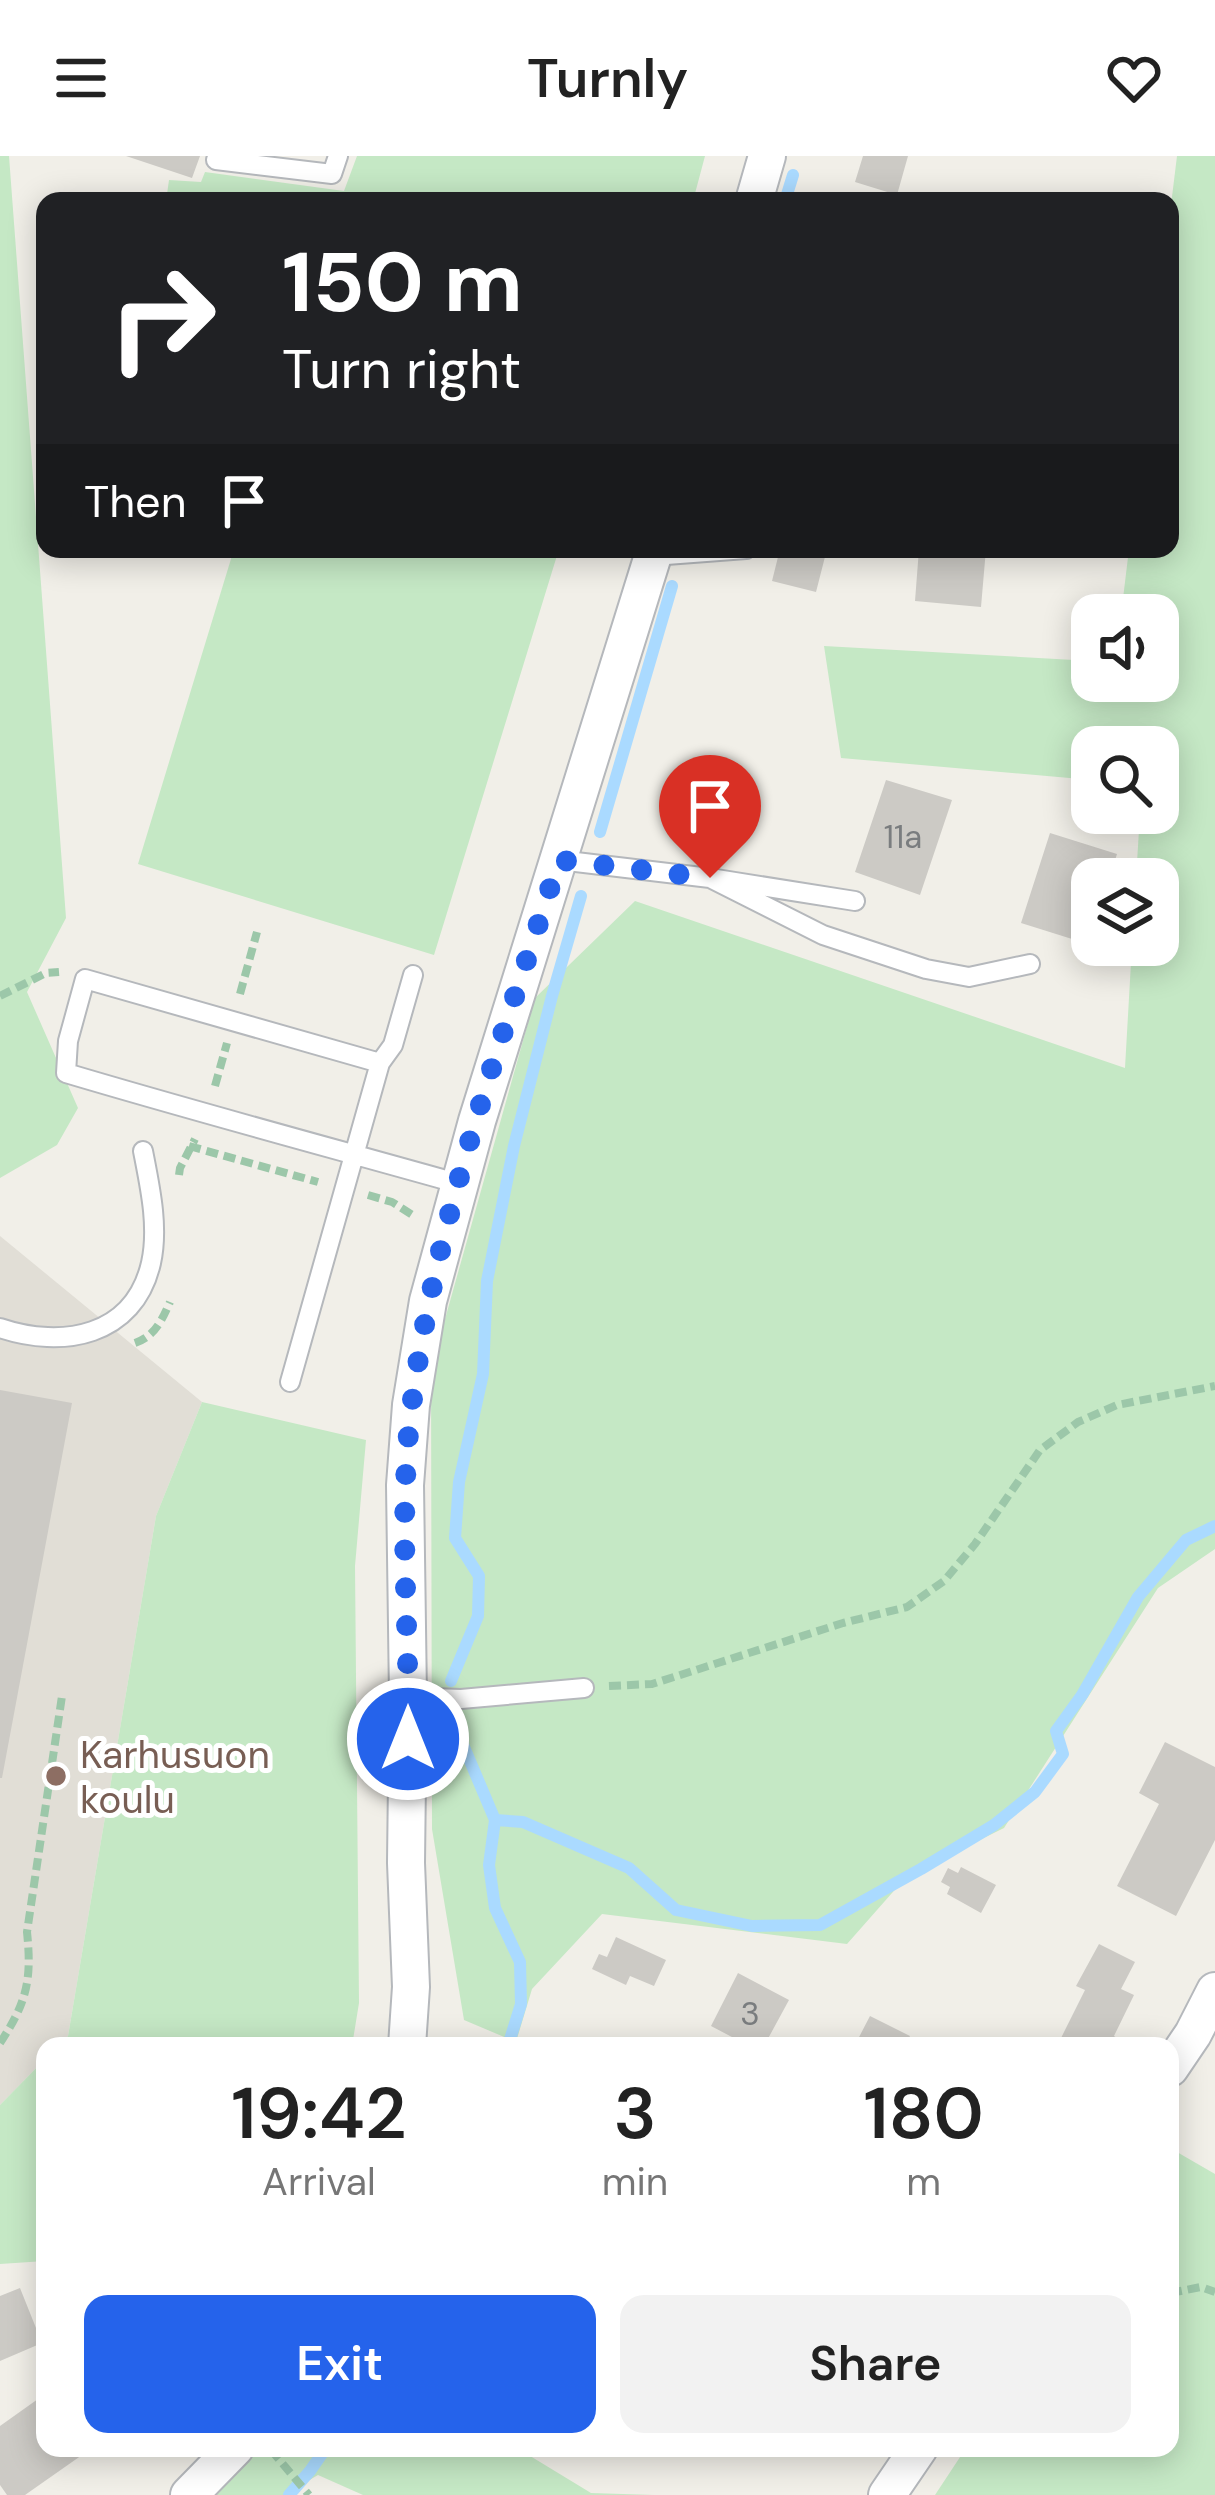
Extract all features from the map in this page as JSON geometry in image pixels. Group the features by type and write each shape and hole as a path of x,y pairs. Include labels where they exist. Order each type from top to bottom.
{"street":[{"path":"756,192 766,156"},
{"path":"408,2037 406,1485 411,1405 428,1301 652,558"},
{"path":"1179,2055 1215,1991"},
{"path":"189,2495 226,2457"},
{"path":"886,2495 913,2457"}],"lane":[{"path":"216,160 332,174 338,156"},
{"path":"559,860 855,901"},
{"path":"710,878 823,935 926,969 969,977 1030,964"},
{"path":"290,1382 380,1063 393,1045 413,976"},
{"path":"380,1063 85,979 68,1041 66,1073 460,1184"},
{"path":"0,1328 61,1340 121,1316 151,1266 152,1195 143,1151"},
{"path":"409,1697 461,1699 584,1688"}],"path":[{"path":"0,996 46,973 85,979"},
{"path":"584,1688 652,1684 907,1607 944,1581 976,1544 1040,1450 1078,1422 1117,1406 1215,1386"},
{"path":"0,2043 22,2003 31,1970 27,1932 62,1696"},
{"path":"1179,2291 1202,2287 1215,2292"},
{"path":"282,2461 309,2495"}],"shaded area":[{"name":"Karhusuon koulu","path":"0,1236 202,1402 156,1516 68,2036 36,2037 36,2068 0,2105"}],"green space":[{"path":"0,156 9,156 66,918 27,992 78,1108 57,1145 0,1178"},
{"path":"357,156 705,156 695,192 167,192 169,180 201,182 205,172 344,191"},
{"path":"1177,156 1215,156 1215,1549 1158,1588 1004,1828 907,1876 847,1944 602,1914 532,1989 518,2037 504,2037 464,2020 432,1829 431,1369 535,998 635,901 1125,1068 1131,966 1179,966 1179,858 1137,858 1139,834 1179,834 1179,726 1071,726 1071,778 841,758 824,646 1071,660 1071,702 1179,702 1179,594 1124,594 1128,558 1179,558 1179,192 1173,192"},
{"path":"231,558 556,558 434,955 138,864"},
{"path":"202,1402 366,1440 355,1566 359,2003 353,2037 67,2037 156,1516"},
{"path":"36,2068 36,2262 0,2264 0,2105"},
{"path":"1179,2153 1215,2174 1215,2495 935,2495 960,2457 1179,2457"},
{"path":"251,2457 532,2457 591,2493 654,2495 363,2495 318,2475 284,2495 211,2495"}],"building":[{"path":"126,156 200,156 192,178"},
{"path":"863,156 908,156 898,192 855,182"},
{"path":"778,558 825,558 816,592 772,581"},
{"path":"918,558 985,558 981,607 915,601"},
{"path":"886,780 952,800 920,895 855,872"},
{"path":"1050,833 1117,854 1116,858 1071,858 1071,939 1021,923"},
{"path":"0,1390 72,1403 2,1778 0,1778"},
{"path":"1165,1742 1215,1767 1215,1840 1176,1916 1117,1886 1159,1804 1139,1793"},
{"path":"961,1867 996,1885 981,1913 947,1894 950,1887 941,1882 948,1868 958,1873"},
{"path":"616,1937 666,1960 654,1986 630,1976 626,1985 592,1969 599,1954 607,1957"},
{"path":"1099,1944 1135,1962 1121,1989 1134,1995 1115,2037 1062,2037 1085,1990 1076,1986"},
{"path":"738,1973 789,2000 769,2037 732,2037 711,2026"},
{"path":"870,2016 910,2036 910,2037 859,2037"},
{"path":"20,2288 36,2328 36,2346 0,2361 0,2296"},
{"path":"36,2400 36,2457 79,2457 25,2495 7,2495 0,2485 0,2426"}],"waterway":[{"path":"788,192 793,175"},
{"path":"600,832 672,586"},
{"path":"451,1681 478,1616 479,1576 455,1538 459,1482 483,1374 487,1281 514,1146 581,896"},
{"path":"495,1820 523,1822 629,1868 676,1910 752,1926 820,1925 994,1825 1035,1792 1063,1754 1056,1731 1138,1597 1186,1540 1215,1526"},
{"path":"456,1728 495,1820 489,1865 495,1908 520,1962 521,2004 511,2037"},
{"path":"289,2495 320,2457"}],"place":[{"name":"Karhusuon koulu","path":"56,1776"}],"route":[{"path":"408,1739 406,1485 411,1405 428,1301 477,1121 559,860 710,878"}]}
